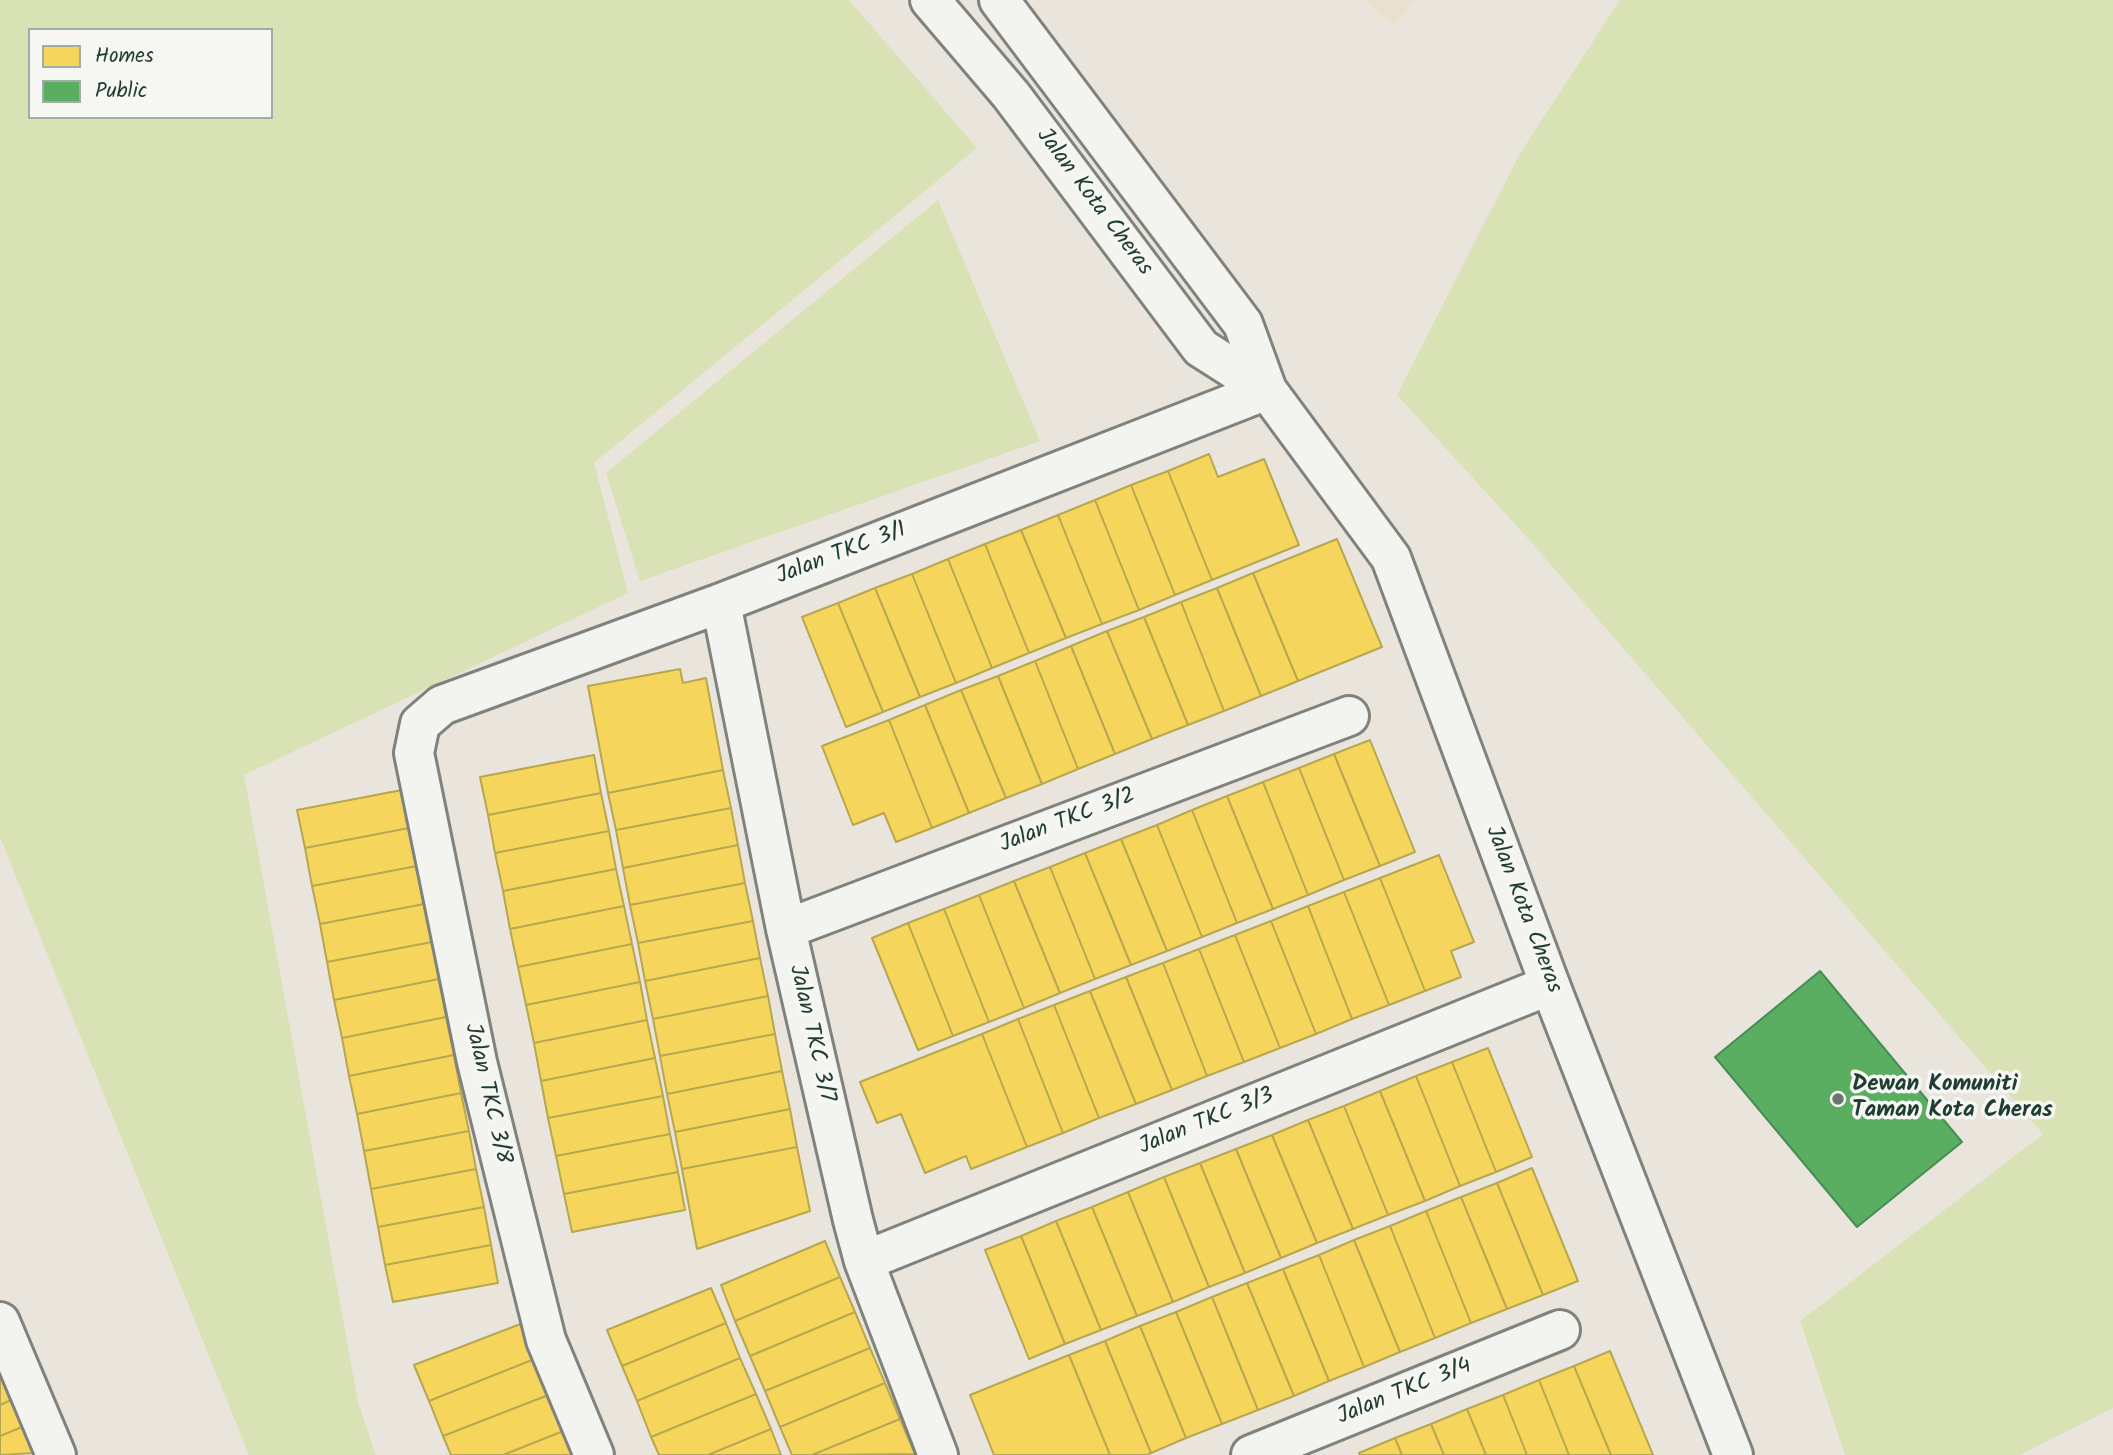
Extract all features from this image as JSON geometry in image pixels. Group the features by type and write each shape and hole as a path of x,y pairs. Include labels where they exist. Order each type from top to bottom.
{"street":[{"name":"Jalan Kota Cheras","path":"930,0 1011,95 1201,348 1268,390"},
{"name":"Jalan Kota Cheras","path":"999,0 1244,324 1268,390 1391,558 1550,985 1733,1455"},
{"name":"Jalan TKC 3/1","path":"420,724 442,705 721,603 1268,390"},
{"name":"Jalan TKC 3/7","path":"721,603 786,929 864,1261 938,1455"},
{"name":"Jalan TKC 3/2","path":"786,929 1349,716"},
{"name":"Jalan TKC 3/8","path":"420,724 414,753 477,1062 546,1340 594,1455"},
{"name":"Jalan TKC 3/3","path":"864,1261 1550,985"},
{"path":"0,1322 56,1455"},
{"name":"Jalan TKC 3/4","path":"1251,1455 1560,1330"}],"shaded area":[{"path":"1365,0 1415,0 1394,26"}],"green space":[{"path":"0,0 849,0 977,148 594,463 628,593 244,775 358,1402 376,1455 249,1455 0,837"},
{"path":"1620,0 2113,0 2113,1408 2020,1455 1845,1455 1800,1321 2043,1134 1533,544 1397,395 1519,155"},
{"path":"938,200 1040,441 640,581 606,473"}],"building: Homes":[{"path":"1209,454 1218,477 1264,459 1299,545 1212,580 1168,471"},
{"path":"1168,471 1212,580 1175,595 1131,485"},
{"path":"1131,485 1175,595 1139,610 1095,500"},
{"path":"1095,500 1139,610 1102,624 1058,515"},
{"path":"1058,515 1102,624 1066,638 1021,530"},
{"path":"1021,530 1066,638 1029,653 985,544"},
{"path":"1337,539 1382,647 1298,681 1253,573"},
{"path":"985,544 1029,653 992,668 948,559"},
{"path":"948,559 992,668 956,683 912,574"},
{"path":"1253,573 1298,681 1261,696 1217,588"},
{"path":"912,574 956,683 920,697 875,588"},
{"path":"875,588 920,697 883,712 838,603"},
{"path":"1217,588 1261,696 1224,711 1181,602"},
{"path":"1181,602 1224,711 1188,725 1144,617"},
{"path":"838,603 883,712 846,727 802,617"},
{"path":"1144,617 1188,725 1152,739 1107,631"},
{"path":"1107,631 1152,739 1115,754 1071,646"},
{"path":"1071,646 1115,754 1078,769 1035,661"},
{"path":"1035,661 1078,769 1042,784 998,676"},
{"path":"680,669 683,683 706,678 723,770 608,793 588,686"},
{"path":"998,676 1042,784 1006,798 961,690"},
{"path":"961,690 1006,798 969,813 925,705"},
{"path":"925,705 969,813 932,828 889,720"},
{"path":"889,720 932,828 896,842 884,813 853,825 822,746"},
{"path":"1370,740 1415,852 1380,866 1334,754"},
{"path":"1334,754 1380,866 1344,880 1299,768"},
{"path":"594,755 601,793 488,815 480,777"},
{"path":"1299,768 1344,880 1308,895 1263,782"},
{"path":"723,770 731,808 616,830 608,793"},
{"path":"1263,782 1308,895 1273,909 1227,796"},
{"path":"402,790 409,828 305,848 297,810"},
{"path":"601,793 609,831 495,853 488,815"},
{"path":"1227,796 1273,909 1237,923 1192,810"},
{"path":"731,808 738,845 623,868 616,830"},
{"path":"1192,810 1237,923 1202,937 1157,825"},
{"path":"1157,825 1202,937 1167,951 1121,839"},
{"path":"409,828 417,866 312,886 305,848"},
{"path":"609,831 616,869 503,891 495,853"},
{"path":"1121,839 1167,951 1131,965 1085,853"},
{"path":"738,845 745,883 630,905 623,868"},
{"path":"1085,853 1131,965 1095,979 1050,867"},
{"path":"1439,855 1474,942 1451,951 1461,977 1425,991 1380,878"},
{"path":"417,866 424,904 320,924 312,886"},
{"path":"1050,867 1095,979 1060,993 1014,881"},
{"path":"616,869 624,906 510,929 503,891"},
{"path":"1380,878 1425,991 1389,1005 1344,892"},
{"path":"1014,881 1060,993 1024,1008 979,895"},
{"path":"745,883 753,921 638,943 630,905"},
{"path":"1344,892 1389,1005 1352,1019 1308,906"},
{"path":"979,895 1024,1008 989,1022 944,909"},
{"path":"424,904 432,942 327,962 320,924"},
{"path":"624,906 632,944 518,967 510,929"},
{"path":"1308,906 1352,1019 1316,1034 1271,921"},
{"path":"944,909 989,1022 953,1036 908,923"},
{"path":"753,921 760,958 645,981 638,943"},
{"path":"1271,921 1316,1034 1280,1048 1235,935"},
{"path":"908,923 953,1036 918,1050 872,938"},
{"path":"1235,935 1280,1048 1244,1062 1199,949"},
{"path":"432,942 439,979 334,1000 327,962"},
{"path":"632,944 640,982 526,1005 518,967"},
{"path":"1199,949 1244,1062 1207,1076 1163,963"},
{"path":"760,958 768,996 653,1019 645,981"},
{"path":"1163,963 1207,1076 1172,1090 1126,977"},
{"path":"1126,977 1172,1090 1136,1104 1090,991"},
{"path":"439,979 446,1017 342,1038 334,1000"},
{"path":"640,982 647,1020 534,1043 526,1005"},
{"path":"1090,991 1136,1104 1099,1118 1054,1005"},
{"path":"768,996 775,1034 660,1056 653,1019"},
{"path":"1054,1005 1099,1118 1063,1133 1018,1019"},
{"path":"446,1017 454,1055 349,1076 342,1038"},
{"path":"1018,1019 1063,1133 1027,1147 982,1034"},
{"path":"647,1020 655,1058 541,1081 534,1043"},
{"path":"775,1034 782,1071 667,1094 660,1056"},
{"path":"982,1034 1027,1147 971,1169 966,1156 925,1173 901,1114 877,1123 860,1082"},
{"path":"1488,1048 1532,1157 1496,1172 1452,1062"},
{"path":"454,1055 461,1093 357,1114 349,1076"},
{"path":"655,1058 663,1096 548,1118 541,1081"},
{"path":"1452,1062 1496,1172 1460,1186 1416,1076"},
{"path":"782,1071 790,1109 675,1132 667,1094"},
{"path":"1416,1076 1460,1186 1425,1201 1380,1091"},
{"path":"1380,1091 1425,1201 1388,1215 1344,1106"},
{"path":"461,1093 469,1131 364,1151 357,1114"},
{"path":"663,1096 670,1134 556,1156 548,1118"},
{"path":"1344,1106 1388,1215 1353,1229 1308,1120"},
{"path":"790,1109 797,1147 682,1169 675,1132"},
{"path":"1308,1120 1353,1229 1317,1243 1272,1135"},
{"path":"469,1131 476,1169 371,1189 364,1151"},
{"path":"670,1134 678,1172 564,1194 556,1156"},
{"path":"1272,1135 1317,1243 1281,1258 1236,1149"},
{"path":"797,1147 810,1211 697,1249 682,1169"},
{"path":"1236,1149 1281,1258 1245,1273 1200,1163"},
{"path":"1200,1163 1245,1273 1209,1287 1164,1177"},
{"path":"1532,1168 1578,1281 1543,1295 1497,1183"},
{"path":"476,1169 484,1207 378,1227 371,1189"},
{"path":"678,1172 685,1210 572,1232 564,1194"},
{"path":"1164,1177 1209,1287 1173,1302 1128,1192"},
{"path":"1497,1183 1543,1295 1507,1309 1461,1197"},
{"path":"1128,1192 1173,1302 1137,1316 1092,1207"},
{"path":"1461,1197 1507,1309 1471,1323 1426,1211"},
{"path":"484,1207 491,1245 385,1265 378,1227"},
{"path":"1092,1207 1137,1316 1101,1330 1056,1221"},
{"path":"1426,1211 1471,1323 1435,1338 1390,1226"},
{"path":"1056,1221 1101,1330 1065,1344 1021,1236"},
{"path":"1390,1226 1435,1338 1400,1352 1354,1240"},
{"path":"1021,1236 1065,1344 1029,1359 985,1250"},
{"path":"1354,1240 1400,1352 1364,1367 1319,1255"},
{"path":"825,1241 840,1277 735,1321 721,1285"},
{"path":"491,1245 498,1283 393,1302 385,1265"},
{"path":"1319,1255 1364,1367 1329,1381 1283,1269"},
{"path":"1283,1269 1329,1381 1294,1396 1247,1283"},
{"path":"840,1277 855,1312 750,1356 735,1321"},
{"path":"1247,1283 1294,1396 1258,1410 1212,1297"},
{"path":"711,1288 726,1323 622,1366 607,1330"},
{"path":"1212,1297 1258,1410 1222,1424 1176,1312"},
{"path":"855,1312 870,1348 765,1391 750,1356"},
{"path":"1176,1312 1222,1424 1186,1438 1140,1326"},
{"path":"523,1323 537,1358 429,1401 414,1365"},
{"path":"726,1323 740,1358 637,1401 622,1366"},
{"path":"1140,1326 1186,1438 1151,1453 1105,1341"},
{"path":"1105,1341 1151,1453 1147,1455 1110,1455 1069,1355"},
{"path":"870,1348 885,1383 780,1427 765,1391"},
{"path":"1610,1351 1653,1455 1611,1455 1574,1366"},
{"path":"1069,1355 1110,1455 994,1455 970,1395"},
{"path":"537,1358 551,1394 443,1436 429,1401"},
{"path":"740,1358 756,1394 651,1437 637,1401"},
{"path":"1574,1366 1611,1455 1569,1455 1539,1380"},
{"path":"0,1376 11,1400 0,1405"},
{"path":"1539,1380 1569,1455 1527,1455 1503,1395"},
{"path":"885,1383 900,1419 812,1455 792,1455 780,1427"},
{"path":"551,1394 566,1430 503,1455 451,1455 443,1436"},
{"path":"756,1394 771,1429 708,1455 659,1455 651,1437"},
{"path":"1503,1395 1527,1455 1486,1455 1467,1409"},
{"path":"11,1400 22,1427 0,1436 0,1405"},
{"path":"1467,1409 1486,1455 1444,1455 1431,1424"},
{"path":"900,1419 915,1454 812,1455"},
{"path":"1431,1424 1444,1455 1402,1455 1395,1438"},
{"path":"22,1427 34,1453 0,1455 0,1436"},
{"path":"771,1429 781,1455 708,1455"},
{"path":"566,1430 576,1455 503,1455"},
{"path":"1395,1438 1402,1455 1359,1453"}],"building: Public":[{"name":"Dewan Komuniti Taman Kota Cheras","path":"1820,971 1962,1142 1857,1227 1715,1057"}],"place":[{"name":"Dewan Komuniti Taman Kota Cheras","path":"1838,1099"}]}
